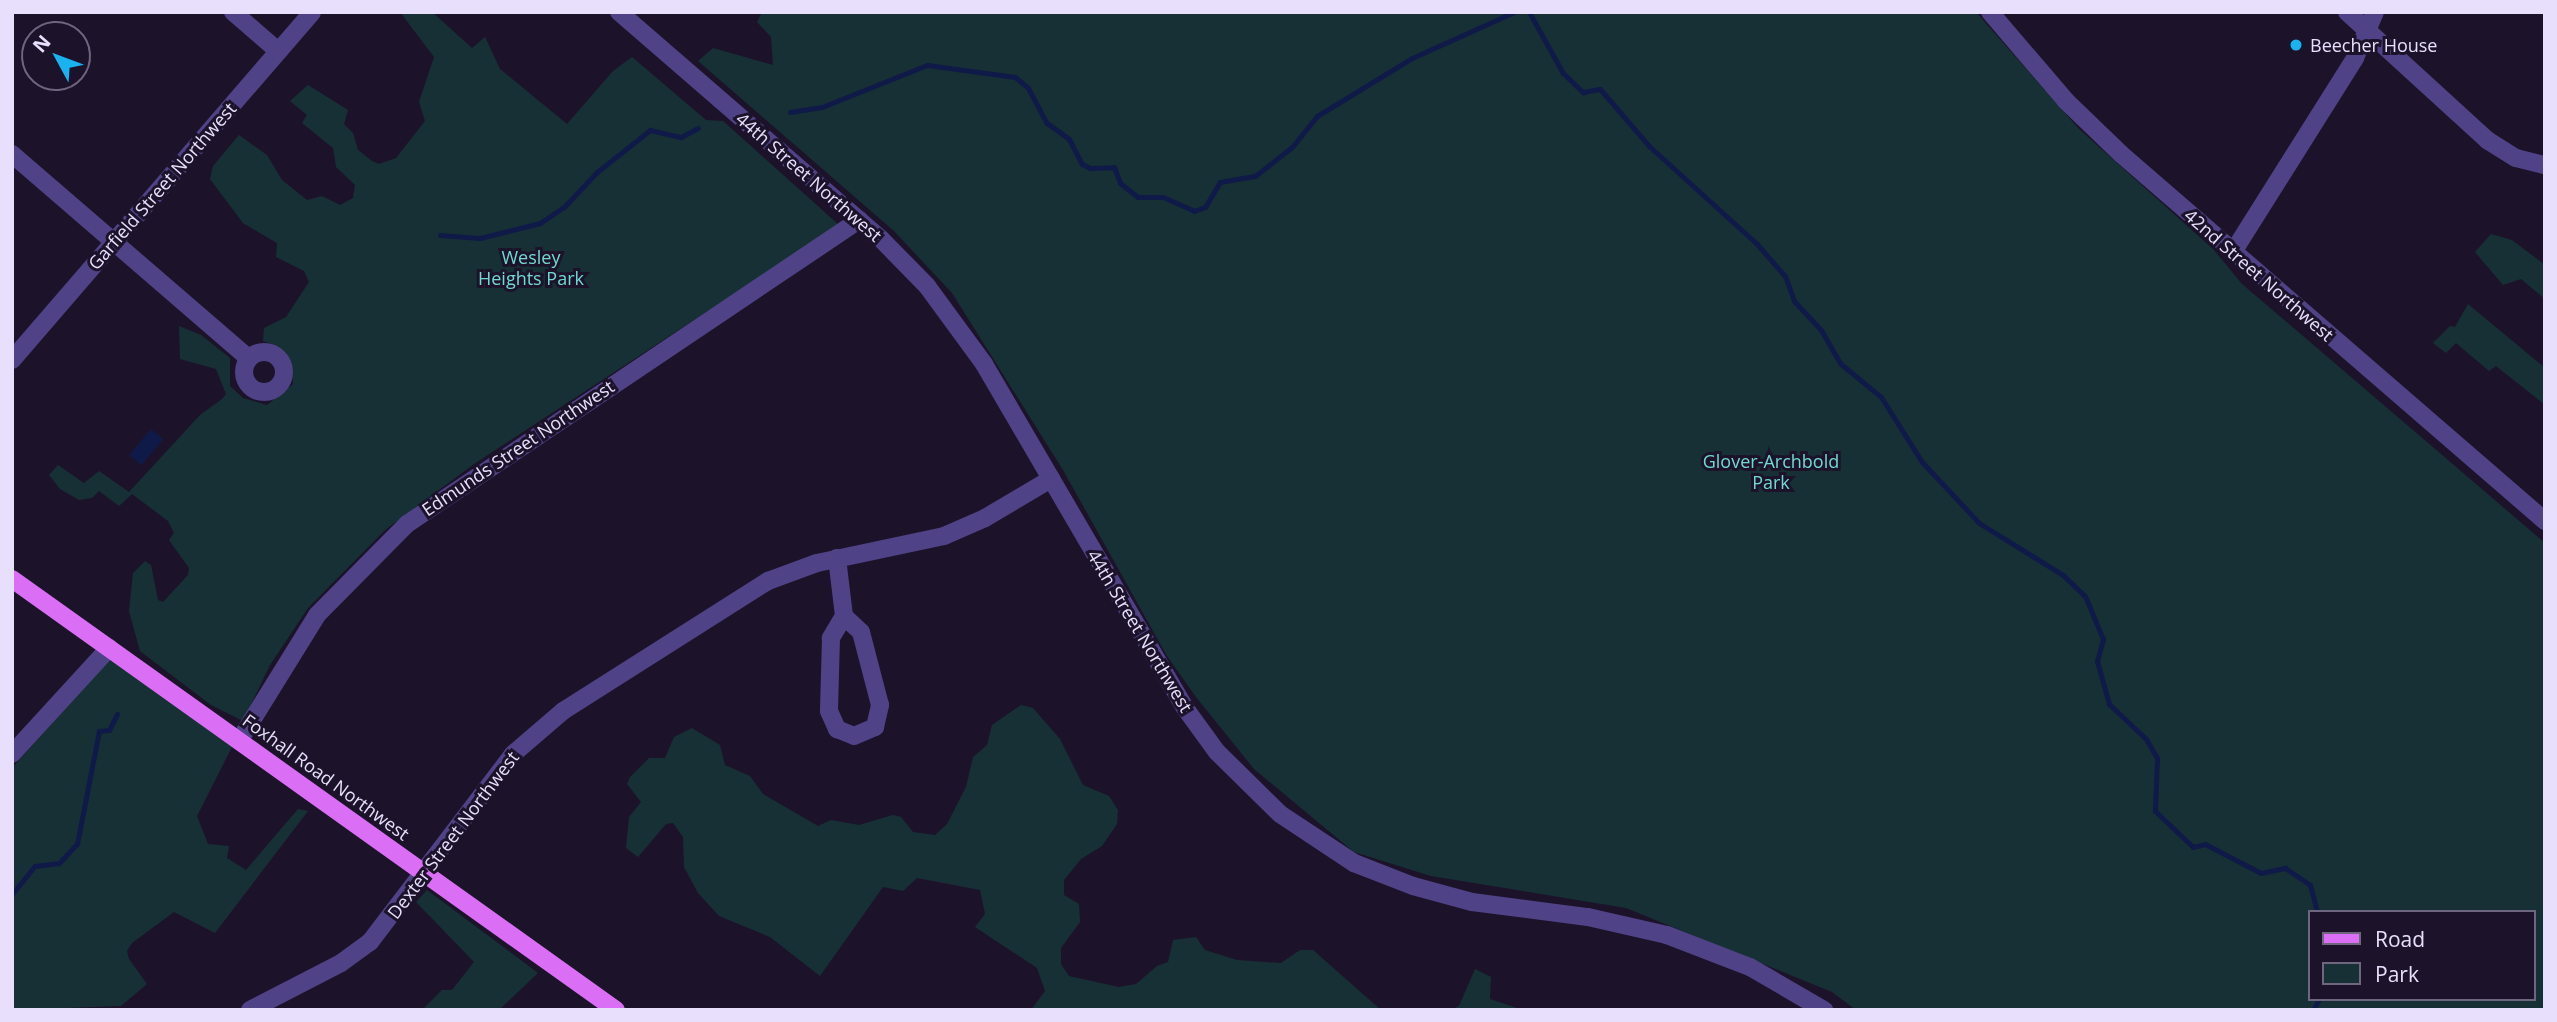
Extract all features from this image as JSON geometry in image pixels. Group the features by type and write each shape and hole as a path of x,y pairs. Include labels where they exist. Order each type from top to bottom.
{"main road":[{"name":"Foxhall Road Northwest","path":"12,579 616,1010"}],"street":[{"path":"233,12 278,51"},
{"name":"Garfield Street Northwest","path":"12,360 312,12"},
{"name":"44th Street Northwest","path":"619,12 914,271 956,323 1196,725 1243,779 1303,831 1363,867 1442,895 1588,917 1678,939 1750,967 1824,1010"},
{"name":"42nd Street Northwest","path":"1990,12 2095,130 2545,521"},
{"path":"2347,12 2487,140 2516,158 2545,165"},
{"path":"2233,252 2367,33 2375,12"},
{"path":"12,154 248,358"},
{"name":"Edmunds Street Northwest","path":"239,741 317,615 407,524 859,220"},
{"name":"Dexter Street Northwest","path":"250,1010 363,948 424,873 513,754 550,720 747,592 800,568 944,536 985,518 1051,479"},
{"path":"837,558 844,616 831,638 829,711 837,729 854,736 874,727 880,705 860,632 844,616"},
{"path":"12,754 109,648"}],"green space":[{"name":"Wesley Heights Park","path":"400,12 432,12 472,48 485,37 500,69 567,124 613,71 632,57 706,120 723,121 839,225 474,464 385,530 308,608 270,665 243,721 211,705 140,651 129,611 133,573 145,561 151,565 158,600 163,602 188,575 189,568 169,540 174,533 168,521 132,494 119,506 99,491 92,498 79,500 60,489 49,475 58,465 84,483 99,471 129,492 200,415 222,399 226,394 216,369 180,359 179,326 201,335 230,358 230,386 243,398 267,405 293,384 291,361 275,345 263,341 264,328 286,317 309,282 304,271 276,257 277,243 243,223 210,179 213,166 239,135 267,155 282,180 307,200 322,196 340,205 353,198 355,185 336,167 333,148 302,123 307,115 290,101 308,85 348,110 344,124 353,133 358,150 379,164 396,158 425,121 419,102 434,57"},
{"name":"Glover-Archbold Park","path":"762,12 1976,12 2079,129 2213,249 2242,284 2545,543 2545,1010 1856,1010 1832,992 1626,908 1431,876 1354,852 1254,769 1196,697 1167,656 1063,470 952,293 894,231 698,61 713,48 773,65 771,37 757,22"},
{"path":"2491,234 2512,240 2545,265 2545,299 2521,279 2503,285 2475,252"},
{"path":"2468,304 2545,368 2545,405 2496,366 2489,371 2456,343 2446,353 2433,343 2450,326 2455,327"},
{"path":"118,650 234,743 197,816 208,844 229,846 227,858 246,870 298,809 308,811 215,933 174,912 132,943 127,951 129,959 147,984 121,1006 12,1010 12,768"},
{"path":"1021,705 1033,708 1060,739 1083,785 1109,796 1118,810 1117,824 1102,846 1081,859 1064,880 1064,895 1079,904 1080,922 1061,948 1061,964 1069,976 1119,987 1136,984 1157,966 1168,962 1173,940 1196,937 1205,950 1237,960 1281,963 1300,950 1313,950 1381,1010 1031,1010 1045,991 1037,968 975,927 985,914 980,890 917,878 903,891 883,887 820,976 770,937 719,916 698,893 684,867 683,837 673,823 666,824 638,857 626,848 629,817 641,802 627,784 630,777 649,758 665,758 674,737 692,728 720,745 725,765 750,776 763,794 818,826 831,820 859,825 893,815 901,817 913,832 935,835 947,824 966,787 973,757 987,745 992,725"},
{"path":"427,890 538,973 499,1010 422,1010 442,990 452,990 474,962 416,902"},
{"path":"1475,969 1491,977 1490,999 1523,1010 1450,1010 1459,1006"}],"water":[{"path":"151,429 163,439 141,465 129,455"}],"waterway":[{"path":"790,112 822,107 927,65 1015,77 1028,88 1047,123 1069,139 1082,164 1090,168 1114,167 1120,183 1138,197 1163,197 1194,211 1205,207 1220,182 1255,176 1292,147 1317,116 1412,58 1514,12"},
{"path":"1529,12 1563,73 1583,92 1600,89 1649,146 1756,243 1785,276 1794,301 1821,330 1841,364 1881,397 1922,462 1979,523 2063,575 2085,596 2103,639 2097,661 2109,704 2146,739 2157,758 2155,811 2193,847 2205,844 2261,873 2285,868 2310,885 2316,910"},
{"path":"440,235 480,238 540,223 564,207 597,172 650,130 681,137 698,128"},
{"path":"12,894 35,866 59,863 77,844 99,731 109,730 117,714"},
{"path":"2313,1010 2318,1001"}],"place":[{"name":"Beecher House","path":"2296,45"}]}
